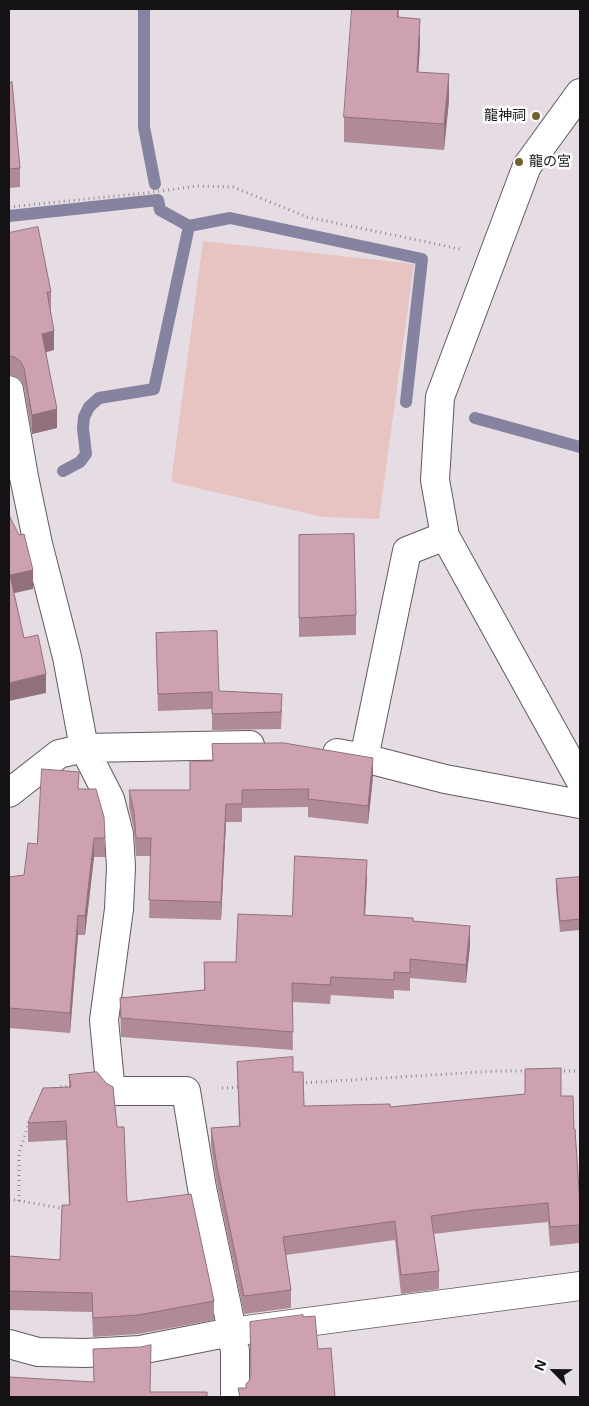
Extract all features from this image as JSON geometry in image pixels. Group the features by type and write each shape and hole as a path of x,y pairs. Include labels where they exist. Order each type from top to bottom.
{"street":[{"path":"580,93 527,166 440,397 435,480 445,536 580,780"},
{"path":"9,390 24,477 36,534 67,657 84,748 110,798 119,834 121,867 119,909 104,1020 110,1082 117,1091 186,1091 202,1188 235,1351 235,1397"},
{"path":"364,758 407,551 445,536"},
{"path":"9,792 59,754 84,748 276,745"},
{"path":"315,750 364,758 445,779 580,804"},
{"path":"9,1344 38,1352 86,1353 140,1350 231,1332 580,1286"}],"path":[{"path":"9,207 132,195 196,186 233,187 307,217 493,256"},
{"path":"298,1083 497,1071 534,1071"},
{"path":"553,1071 580,1071"},
{"path":"51,1092 59,1087 110,1082"},
{"path":"186,1091 248,1086"},
{"path":"19,1201 19,1153 31,1116 35,1110"},
{"path":"9,1200 74,1210"}],"shaded area":[{"path":"203,241 414,264 379,519 323,517 171,482"}],"building":[{"path":"352,9 398,9 397,17 420,19 417,72 449,74 444,124 344,117"},
{"path":"12,82 20,168 9,169 9,83"},
{"path":"38,227 51,292 47,292 54,331 42,334 57,409 32,415 24,368 15,357 9,356 9,233"},
{"path":"9,515 19,535 24,534 33,570 10,575 24,638 38,635 46,674 9,683"},
{"path":"354,534 356,615 299,618 299,535"},
{"path":"217,631 219,691 282,694 281,712 212,714 212,692 158,694 156,633"},
{"path":"284,743 373,758 368,806 308,799 309,789 242,790 242,804 226,804 221,902 149,900 151,838 136,838 134,812 129,790 190,790 190,761 213,761 212,744"},
{"path":"42,769 79,772 78,789 96,789 104,817 105,838 94,838 85,916 78,915 70,1013 9,1008 9,877 24,875 28,843 37,844"},
{"path":"295,856 367,860 364,915 413,918 413,921 470,926 466,965 410,959 410,973 394,972 394,980 331,977 330,985 292,983 293,1032 121,1018 120,998 205,990 204,962 236,962 238,914 292,916"},
{"path":"580,877 580,919 560,921 556,879"},
{"path":"293,1057 293,1072 303,1072 304,1106 390,1104 390,1107 525,1094 525,1069 561,1068 561,1096 573,1096 580,1225 550,1227 548,1203 431,1216 439,1271 401,1275 395,1221 283,1237 291,1290 244,1296 217,1167 211,1128 240,1126 237,1062"},
{"path":"97,1072 106,1083 113,1087 117,1127 124,1127 127,1202 191,1194 214,1301 138,1315 93,1318 92,1293 9,1291 9,1256 60,1260 62,1205 70,1205 66,1121 28,1123 43,1088 71,1087 69,1075"},
{"path":"303,1315 303,1317 315,1316 318,1349 331,1348 335,1397 240,1397 238,1388 246,1388 251,1374 250,1322"},
{"path":"151,1345 150,1392 207,1392 207,1397 9,1397 9,1377 94,1382 93,1349"}],"waterway":[{"path":"144,9 144,127 155,184"},
{"path":"9,216 158,200 160,210 189,226 230,218 422,259 406,402"},
{"path":"63,471 80,462 86,454 83,429 84,417 89,407 99,398 154,389 189,226"},
{"path":"475,418 580,447"}],"place":[{"name":"龍神祠","path":"536,116"},
{"name":"龍の宮","path":"519,162"}]}
